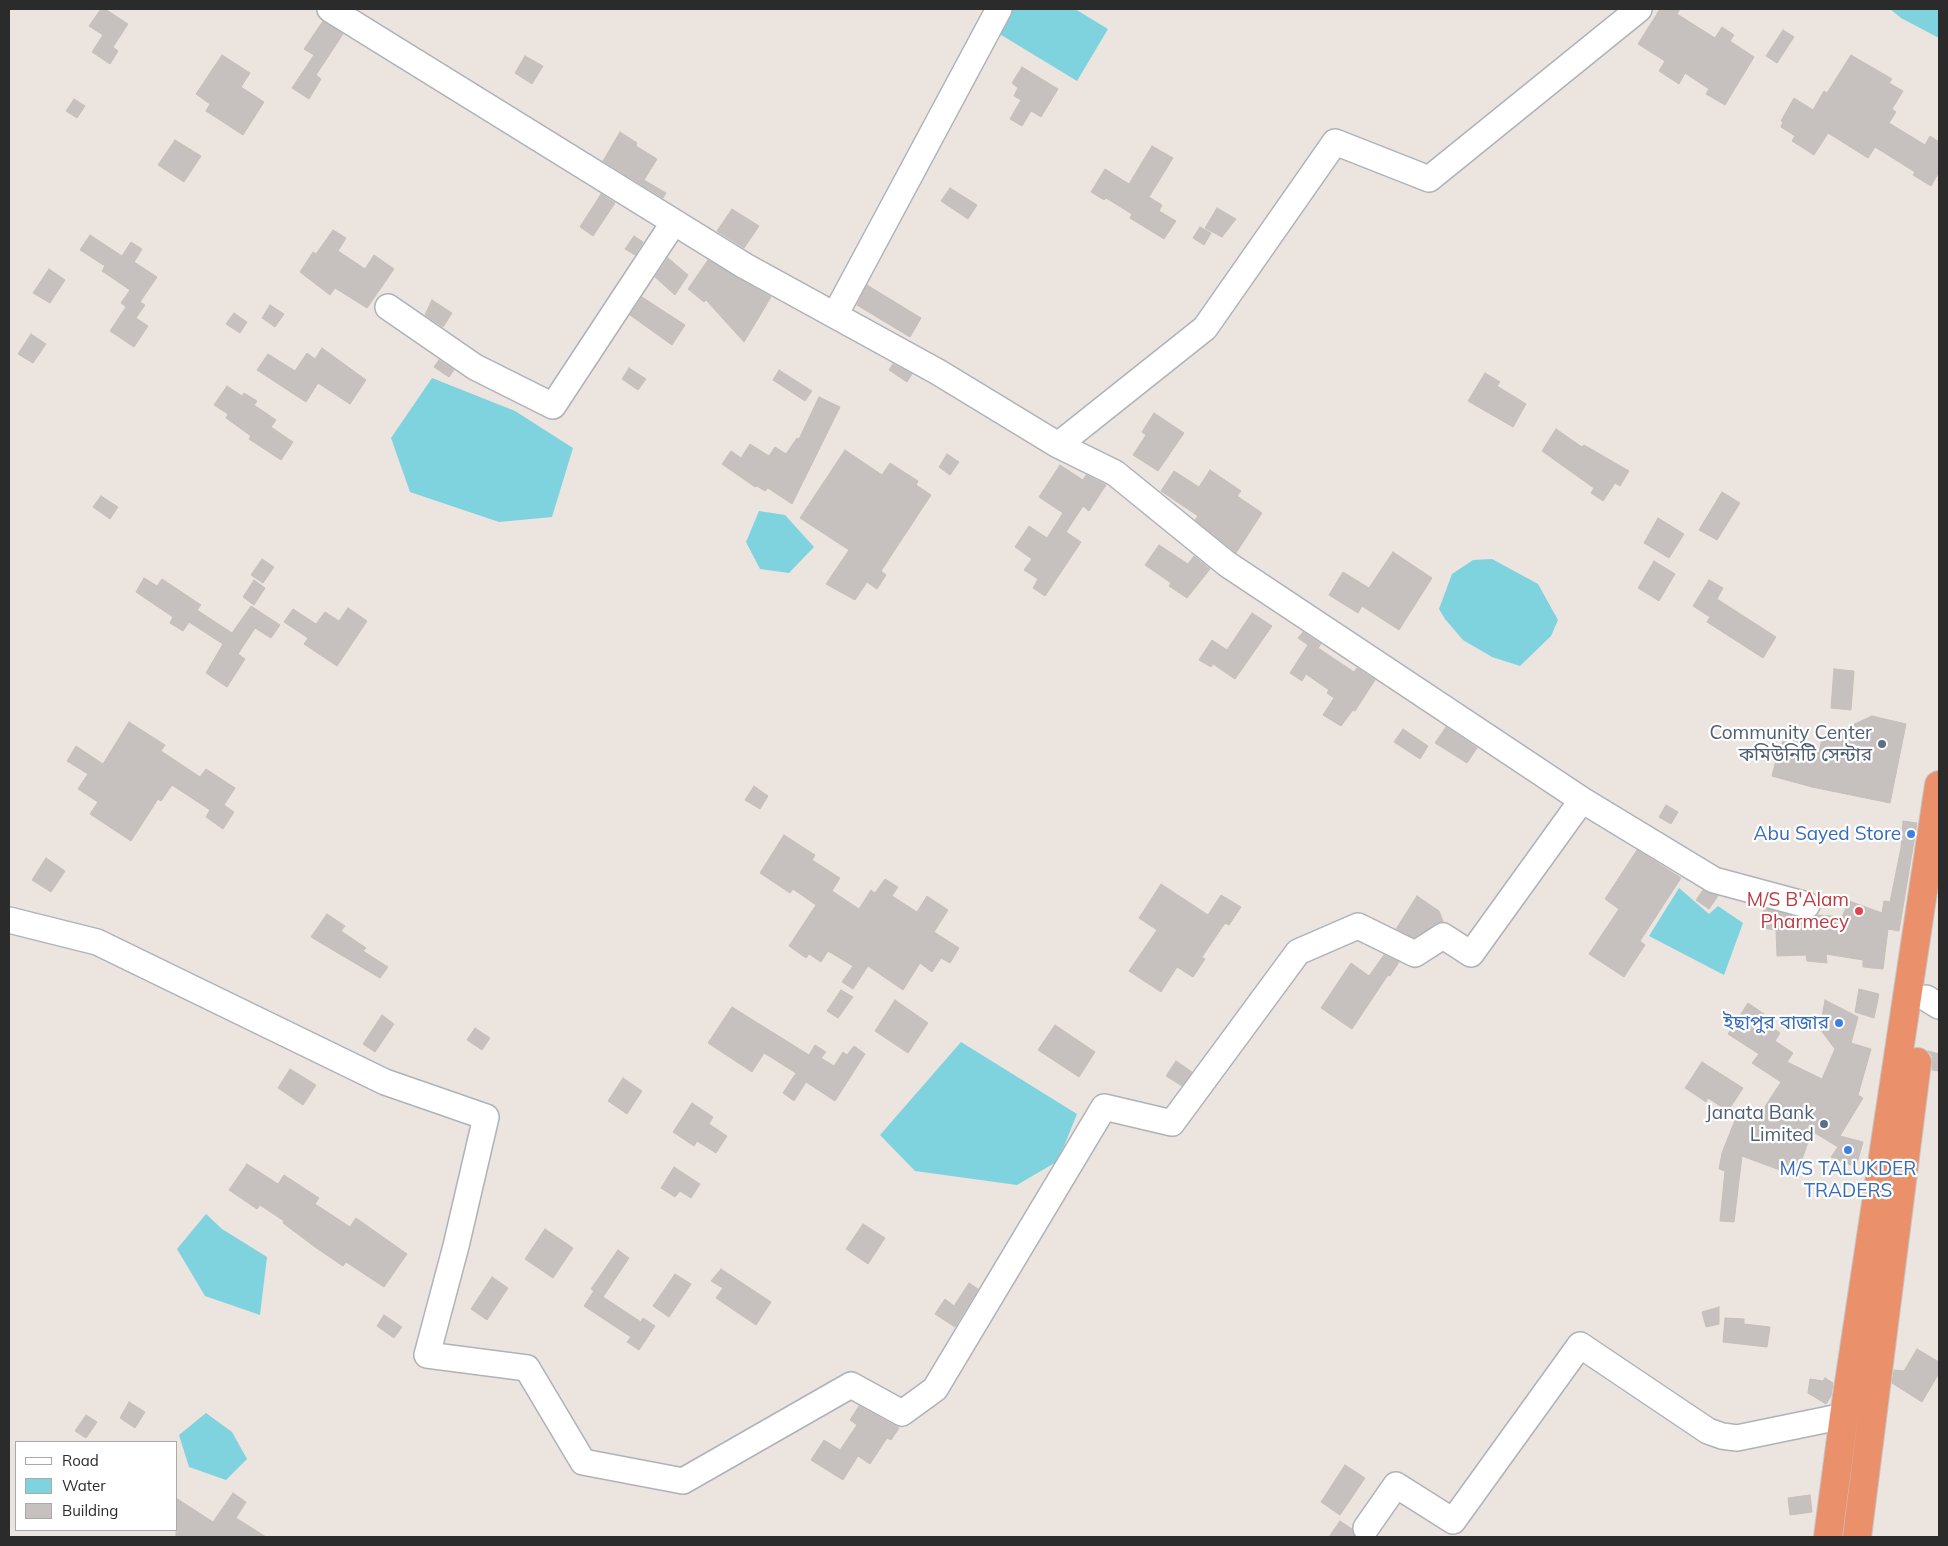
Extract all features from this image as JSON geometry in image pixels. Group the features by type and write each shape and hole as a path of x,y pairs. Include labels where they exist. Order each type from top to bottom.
{"highway":[{"path":"1828,1537 1844,1416 1939,785"},
{"path":"1857,1537 1913,1090 1933,1002 1939,912"}],"street":[{"path":"330,9 745,266 938,372 1058,445 1115,473 1227,564 1582,800 1714,880 1807,906"},
{"path":"835,315 999,9"},
{"path":"1058,445 1205,328 1335,142 1429,179 1639,9"},
{"path":"388,307 475,367 553,406 674,222"},
{"path":"9,920 97,942 385,1082 486,1118 456,1246 427,1355 527,1368 583,1462 683,1481 851,1385 902,1413 936,1389 1104,1107 1172,1123 1298,952 1358,926 1415,954 1443,936 1471,954 1582,800"},
{"path":"1366,1528 1396,1485 1452,1521 1580,1345 1708,1431 1722,1436 1738,1438 1844,1416"}],"water":[{"path":"1013,9 1075,9 1108,29 1077,81 998,33"},
{"path":"1890,9 1939,9 1939,38 1901,18"},
{"path":"432,378 515,411 573,448 552,517 499,522 410,492 391,438"},
{"path":"759,511 785,515 814,547 789,573 760,569 746,542"},
{"path":"1492,559 1538,584 1558,620 1551,636 1520,666 1492,657 1463,640 1439,609 1452,574 1473,560"},
{"path":"1679,888 1709,914 1718,906 1743,923 1724,975 1649,936"},
{"path":"961,1042 1077,1114 1058,1161 1017,1185 915,1171 880,1135"},
{"path":"206,1214 222,1229 267,1257 260,1315 205,1296 177,1249"},
{"path":"206,1413 232,1432 247,1459 226,1480 189,1467 179,1435"}],"building":[{"path":"101,9 105,9 128,24 113,47 118,51 110,64 92,52 103,35 89,26"},
{"path":"1660,9 1680,9 1677,14 1715,38 1722,27 1734,35 1730,41 1754,57 1725,105 1706,94 1709,89 1685,73 1679,84 1659,71 1665,61 1638,44"},
{"path":"323,21 343,34 316,75 321,79 309,99 292,88 314,55 304,49"},
{"path":"1783,30 1794,37 1777,63 1766,56"},
{"path":"222,55 250,73 241,87 264,102 243,135 206,111 210,104 196,94"},
{"path":"1851,55 1892,79 1889,83 1903,91 1892,109 1896,112 1889,123 1925,145 1930,136 1939,142 1939,172 1931,186 1913,175 1915,172 1875,147 1868,158 1828,133 1814,155 1792,141 1795,136 1781,127 1783,122 1781,121 1794,98 1813,110 1824,91 1827,93"},
{"path":"525,56 543,66 532,84 515,73"},
{"path":"1022,67 1058,89 1041,117 1031,111 1022,126 1010,119 1021,100 1014,96 1018,88 1012,83"},
{"path":"74,99 85,106 77,118 66,111"},
{"path":"620,132 637,143 636,146 657,159 644,180 666,193 663,198 603,161"},
{"path":"175,140 201,156 184,182 158,165"},
{"path":"1152,146 1173,158 1149,197 1162,205 1159,211 1176,221 1164,239 1130,218 1132,214 1106,198 1104,200 1091,192 1105,169 1129,184"},
{"path":"950,188 977,205 968,219 941,201"},
{"path":"601,194 615,203 593,236 580,227"},
{"path":"1217,208 1236,219 1222,237 1205,228"},
{"path":"732,209 759,226 744,248 717,231"},
{"path":"1200,227 1211,233 1204,245 1193,238"},
{"path":"333,230 346,238 338,251 365,269 374,255 394,269 367,308 335,288 330,295 300,272 313,252 316,254"},
{"path":"90,235 122,256 131,242 142,249 134,262 157,277 140,302 145,305 136,318 148,326 134,347 110,331 126,307 121,303 130,290 102,271 105,266 80,250"},
{"path":"634,236 643,242 635,255 625,249"},
{"path":"668,258 688,275 675,295 655,277"},
{"path":"708,260 771,297 744,342 706,300 704,302 688,289"},
{"path":"49,269 65,280 50,303 33,293"},
{"path":"867,285 921,318 910,337 857,305"},
{"path":"642,297 685,325 672,345 630,315"},
{"path":"432,300 452,313 443,327 425,315"},
{"path":"270,305 284,314 275,327 262,318"},
{"path":"234,313 247,322 240,333 226,324"},
{"path":"31,334 46,344 33,363 18,354"},
{"path":"322,348 366,380 350,404 318,383 306,402 257,370 268,354 295,371 307,353 315,359"},
{"path":"439,360 454,370 449,377 434,367"},
{"path":"893,364 912,374 907,382 889,370"},
{"path":"629,368 646,379 638,390 622,379"},
{"path":"779,370 812,391 805,401 773,380"},
{"path":"1485,373 1500,382 1497,386 1526,404 1513,427 1468,401"},
{"path":"227,386 242,396 244,393 257,401 254,405 276,420 271,427 293,442 281,460 249,439 251,436 226,418 228,414 214,405"},
{"path":"819,397 840,407 792,504 768,488 765,491 757,486 755,487 722,464 731,451 741,458 750,444 769,456 775,447 786,454 797,438 799,439"},
{"path":"1154,413 1184,433 1158,471 1133,455 1146,435 1142,432"},
{"path":"1556,429 1582,447 1584,445 1629,471 1620,486 1615,483 1603,501 1591,493 1594,488 1542,451"},
{"path":"845,450 882,475 890,463 918,481 916,485 931,495 881,571 886,575 877,589 867,582 855,600 826,584 849,550 800,518"},
{"path":"947,454 959,462 950,475 939,467"},
{"path":"1060,465 1083,480 1086,475 1106,485 1089,511 1083,506 1066,532 1081,542 1045,596 1033,588 1038,579 1024,570 1032,559 1015,547 1029,526 1047,538 1063,513 1039,497"},
{"path":"1210,470 1241,491 1237,496 1262,513 1236,553 1195,520 1198,516 1161,491 1174,471 1199,487"},
{"path":"1722,492 1740,503 1717,540 1699,530"},
{"path":"101,496 118,507 110,519 93,507"},
{"path":"1658,518 1684,534 1669,558 1644,543"},
{"path":"1159,545 1188,564 1194,556 1210,569 1187,598 1169,586 1171,583 1145,565"},
{"path":"1393,552 1432,578 1399,630 1362,606 1358,613 1329,595 1343,572 1369,588"},
{"path":"262,559 274,567 263,583 251,575"},
{"path":"1654,561 1675,574 1659,601 1638,588"},
{"path":"144,578 157,586 162,579 201,605 197,610 232,633 251,606 280,625 271,638 255,628 238,654 245,659 227,687 206,673 223,644 189,622 183,631 170,623 173,617 136,592"},
{"path":"254,580 265,588 254,605 243,597"},
{"path":"1709,580 1723,588 1717,599 1776,637 1763,658 1707,622 1710,617 1693,606"},
{"path":"348,608 367,621 337,666 304,644 308,638 284,622 293,609 316,624 325,612 339,621"},
{"path":"1252,613 1272,626 1235,679 1213,664 1211,667 1199,660 1212,640 1227,650"},
{"path":"1303,632 1321,644 1318,648 1354,672 1357,668 1375,680 1355,711 1353,710 1341,726 1323,715 1334,698 1327,693 1329,690 1306,674 1302,681 1290,673 1308,645 1298,638"},
{"path":"1834,669 1854,671 1851,710 1831,708"},
{"path":"1872,716 1906,724 1890,803 1812,787 1772,776 1779,748 1788,734 1819,753 1822,739"},
{"path":"129,722 165,745 161,751 200,777 206,769 235,788 224,805 234,812 223,829 206,817 210,810 172,785 161,801 158,799 131,841 90,814 98,802 78,789 88,774 67,761 76,746 103,764"},
{"path":"1446,727 1477,748 1467,763 1435,743"},
{"path":"1403,729 1428,746 1420,759 1394,742"},
{"path":"754,786 768,796 760,809 745,800"},
{"path":"1666,805 1678,812 1671,824 1659,817"},
{"path":"1903,821 1917,823 1899,931 1888,929 1883,969 1863,967 1863,960 1826,954 1827,963 1807,961 1806,955 1777,956 1776,930 1761,928 1764,908 1804,919 1811,919 1818,915 1842,917 1849,901 1882,913 1884,901 1890,902 1901,848"},
{"path":"784,835 815,855 812,860 840,878 832,891 859,909 871,890 875,893 885,879 898,887 892,896 917,912 927,896 948,910 934,932 959,948 950,963 941,958 932,972 920,963 903,990 868,966 853,989 842,982 853,966 828,951 821,962 809,954 806,958 789,946 816,905 793,889 790,893 760,873"},
{"path":"1637,850 1681,878 1640,941 1645,945 1624,977 1589,954 1619,909 1605,899"},
{"path":"46,858 65,871 51,892 32,880"},
{"path":"1161,884 1208,915 1221,895 1241,907 1229,925 1225,923 1202,957 1205,959 1193,977 1177,967 1161,992 1129,971 1157,930 1139,918"},
{"path":"1703,890 1718,896 1709,909 1696,900"},
{"path":"1417,896 1439,911 1443,921 1414,938 1396,929"},
{"path":"327,914 345,926 341,931 366,948 363,951 388,967 380,978 311,937"},
{"path":"1384,955 1399,962 1390,976 1388,975 1352,1029 1321,1008 1351,963 1369,976"},
{"path":"1859,989 1879,994 1874,1018 1855,1012"},
{"path":"841,990 853,997 838,1018 827,1011"},
{"path":"895,1000 928,1023 908,1053 875,1031"},
{"path":"1825,1000 1858,1017 1851,1043 1871,1049 1858,1095 1863,1098 1840,1136 1863,1142 1856,1167 1831,1157 1838,1147 1812,1131 1796,1176 1742,1156 1734,1222 1720,1221 1725,1171 1719,1169 1722,1153 1737,1115 1755,1122 1781,1082 1752,1063 1759,1054 1728,1034 1748,1003 1764,1014 1761,1020 1780,1033 1775,1041 1793,1053 1787,1062 1822,1079 1835,1049 1820,1029"},
{"path":"732,1007 809,1055 815,1045 826,1052 821,1058 834,1066 843,1052 847,1055 854,1046 865,1054 835,1101 806,1082 794,1101 783,1093 796,1073 764,1053 752,1072 708,1043"},
{"path":"382,1015 394,1024 375,1052 363,1044"},
{"path":"1055,1025 1095,1052 1079,1077 1038,1050"},
{"path":"475,1028 490,1038 482,1050 467,1040"},
{"path":"1928,1051 1939,1054 1939,1071 1932,1070 1932,1056"},
{"path":"1176,1061 1192,1072 1182,1086 1166,1076"},
{"path":"1702,1062 1743,1088 1728,1111 1708,1098 1706,1102 1685,1088"},
{"path":"290,1069 316,1085 303,1105 278,1088"},
{"path":"623,1078 642,1091 627,1114 608,1101"},
{"path":"692,1103 713,1117 709,1124 727,1136 716,1153 697,1141 694,1146 673,1132"},
{"path":"247,1164 278,1184 284,1175 319,1198 315,1204 350,1227 356,1218 407,1254 384,1287 346,1262 343,1266 260,1205 257,1209 229,1190"},
{"path":"674,1167 700,1184 691,1198 680,1191 675,1197 661,1188"},
{"path":"863,1224 885,1238 868,1264 846,1249"},
{"path":"545,1229 573,1248 553,1278 525,1259"},
{"path":"618,1250 629,1258 603,1297 591,1289"},
{"path":"721,1269 771,1302 756,1325 716,1298 723,1288 711,1281"},
{"path":"675,1274 691,1284 669,1317 653,1306"},
{"path":"492,1277 508,1288 487,1320 471,1309"},
{"path":"969,1283 978,1289 955,1327 935,1314 945,1299 954,1306"},
{"path":"594,1291 641,1322 643,1318 655,1326 639,1350 627,1342 631,1337 584,1306"},
{"path":"1719,1307 1719,1324 1706,1327 1702,1312"},
{"path":"384,1315 402,1327 394,1338 377,1326"},
{"path":"1725,1318 1744,1319 1744,1324 1770,1327 1767,1347 1723,1342"},
{"path":"1917,1349 1939,1362 1939,1373 1922,1402 1892,1383 1894,1370 1904,1371"},
{"path":"1825,1378 1833,1383 1831,1396 1826,1404 1808,1393 1810,1379 1823,1381"},
{"path":"129,1402 145,1412 135,1428 120,1418"},
{"path":"859,1406 899,1428 891,1440 887,1438 870,1464 858,1456 843,1480 811,1460 824,1440 840,1450 857,1425 850,1420"},
{"path":"86,1415 97,1422 86,1438 75,1431"},
{"path":"1345,1465 1365,1478 1340,1515 1321,1502"},
{"path":"233,1493 246,1502 236,1518 266,1537 176,1537 176,1531 178,1531 178,1499 213,1522"},
{"path":"1810,1495 1812,1512 1790,1515 1788,1498"},
{"path":"1340,1521 1352,1529 1356,1537 1329,1537"}],"place":[{"name":"Community Center কমিউনিটি সেন্টার","path":"1882,744"},
{"name":"Abu Sayed Store","path":"1911,834"},
{"name":"M/S B'Alam Pharmecy","path":"1859,911"},
{"name":"ইছাপুর বাজার","path":"1839,1023"},
{"name":"Janata Bank Limited","path":"1824,1124"},
{"name":"M/S TALUKDER TRADERS","path":"1848,1150"}]}
